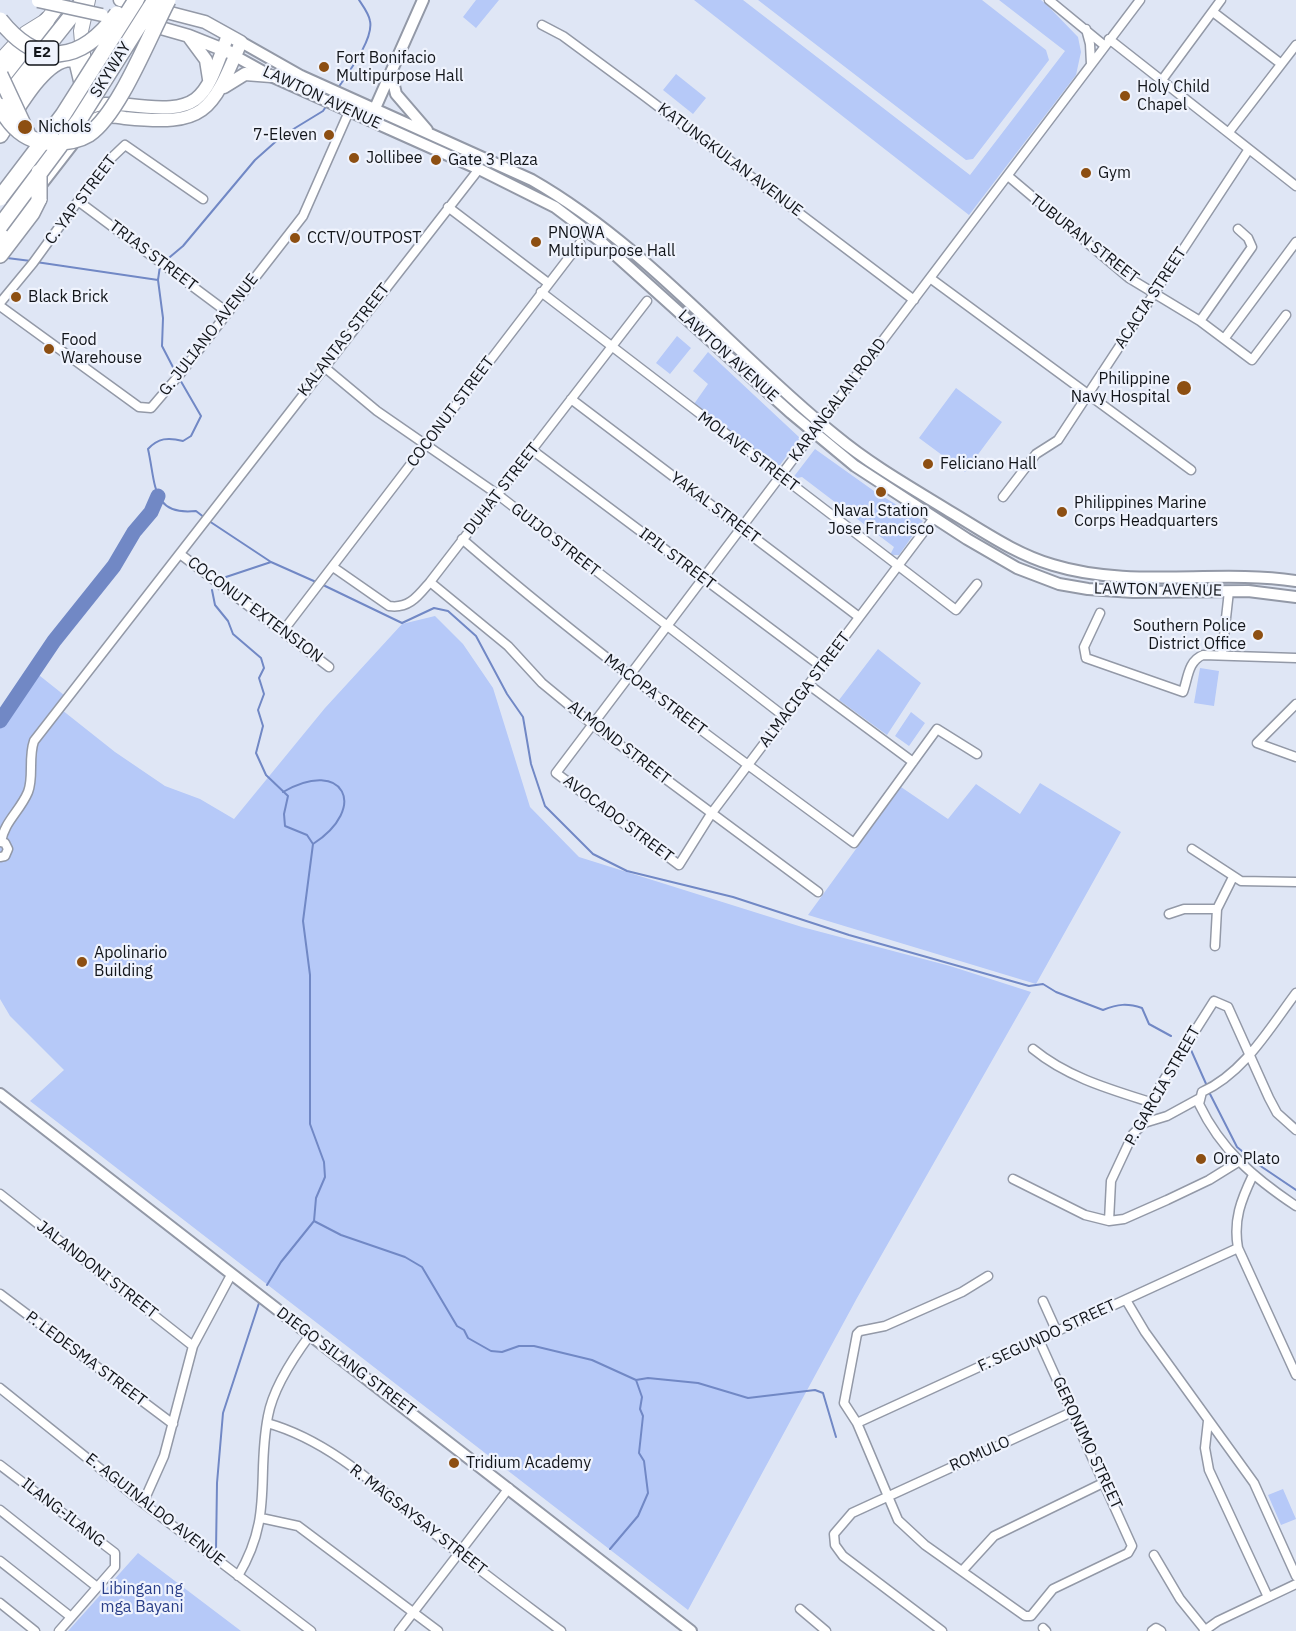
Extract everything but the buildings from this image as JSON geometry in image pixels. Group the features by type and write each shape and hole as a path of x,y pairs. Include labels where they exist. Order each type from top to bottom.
{"highway":[{"name":"E2","path":"0,80 62,0"},
{"name":"E2","path":"0,106 84,0"},
{"path":"88,0 81,32 88,116"},
{"path":"0,20 29,48 48,54 64,54 79,49 98,37 128,0"},
{"name":"SKYWAY","path":"0,198 63,115 136,0"},
{"name":"SKYWAY","path":"0,226 79,120 155,0"},
{"path":"0,106 9,122 29,138 65,141 89,134 103,122 115,105 168,0"},
{"path":"0,61 26,33 47,20"},
{"path":"0,135 45,71 64,59 71,58 77,62 88,116"},
{"path":"0,75 31,144 41,183 39,199 32,213 0,255"}],"main road":[{"name":"LAWTON AVENUE","path":"120,0 205,22 325,87 532,180 590,216 835,436 893,477 1014,550 1053,566 1104,575 1268,577 1296,581"},
{"path":"370,121 423,0"},
{"name":"LAWTON AVENUE","path":"35,1 184,34 223,49 271,76 532,194 592,234 813,432 877,482 1017,568 1059,584 1122,591 1261,592 1296,597"},
{"path":"184,34 206,60 209,84"},
{"path":"0,220 88,116 108,103 176,108 198,98 209,84 228,35"},
{"path":"217,94 241,42"},
{"path":"392,74 396,94 412,116 433,136"},
{"path":"88,116 180,120 203,111 227,83 241,75 271,76"},
{"path":"0,238 88,116"},
{"name":"DIEGO SILANG STREET","path":"0,1094 231,1275 510,1488 691,1631"}],"street":[{"path":"1049,0 1086,29 1162,80 1296,186"},
{"name":"KARANGALAN ROAD","path":"556,773 1140,0"},
{"path":"1162,80 1221,0"},
{"path":"1213,12 1280,63"},
{"name":"KATUNGKULAN AVENUE","path":"542,25 553,29 914,300"},
{"path":"1086,29 1090,44 1091,65"},
{"path":"1229,132 1296,45"},
{"name":"G. JULIANO AVENUE","path":"0,305 139,407 151,408 303,216 348,111 350,99"},
{"name":"C. YAP STREET","path":"0,305 40,255 105,164 125,145 203,199"},
{"name":"ACACIA STREET","path":"1003,497 1036,454 1058,440 1249,149"},
{"name":"KALANTAS STREET","path":"180,554 479,169"},
{"name":"TUBURAN STREET","path":"1008,176 1129,278 1200,321 1252,360 1286,315"},
{"name":"TRIAS STREET","path":"78,201 227,312"},
{"path":"448,207 548,283"},
{"path":"1200,321 1252,247 1248,238 1238,229"},
{"path":"1224,339 1296,242"},
{"name":"COCONUT STREET","path":"283,631 580,243"},
{"path":"930,278 1191,470"},
{"name":"MOLAVE STREET","path":"541,292 611,348 956,610 977,584"},
{"name":"DUHAT STREET","path":"333,567 389,606 399,608 411,603 647,301"},
{"name":"GUIJO STREET","path":"324,366 377,411 428,444 497,494 666,628 785,717"},
{"name":"YAKAL STREET","path":"571,399 859,617"},
{"name":"IPIL STREET","path":"532,450 822,667"},
{"name":"ALMACIGA STREET","path":"679,865 711,814 934,518"},
{"name":"MACOPA STREET","path":"462,539 535,602 629,676 854,843 913,762"},
{"path":"0,857 5,856 8,849 1,842 3,830 29,790 30,758 34,741 180,554"},
{"name":"COCONUT EXTENSION","path":"180,554 329,667"},
{"name":"ALMOND STREET","path":"429,582 508,646 542,683 593,724 818,892"},
{"path":"1222,654 1229,591"},
{"path":"1100,614 1083,647 1086,658 1183,692 1190,668 1196,658 1222,654 1296,658"},
{"path":"809,685 913,762 937,729 977,754"},
{"path":"1296,704 1257,743 1296,757"},
{"name":"AVOCADO STREET","path":"556,773 679,865"},
{"path":"1192,849 1240,881 1296,882"},
{"path":"1215,946 1217,909 1233,877"},
{"path":"1169,914 1184,909 1217,909"},
{"path":"1144,1124 1167,1116 1218,1085 1250,1056 1296,993"},
{"name":"P. GARCIA STREET","path":"1109,1221 1111,1181 1133,1134 1144,1124 1150,1102 1214,1001 1228,1007 1277,1113 1295,1128"},
{"path":"1033,1049 1051,1064 1090,1082 1150,1102"},
{"path":"1201,1095 1199,1104 1210,1126 1238,1162 1296,1206"},
{"path":"1013,1179 1085,1215 1109,1221 1124,1219 1167,1200 1209,1180 1238,1162"},
{"path":"1253,1175 1237,1211 1235,1231 1238,1248 1296,1376"},
{"name":"JALANDONI STREET","path":"0,1194 193,1346"},
{"name":"F. SEGUNDO STREET","path":"857,1423 1238,1248"},
{"path":"143,1503 164,1456 193,1346 231,1275"},
{"path":"988,1276 940,1302 885,1326 864,1329 857,1334 844,1403 857,1423 898,1520 912,1535 962,1571 994,1536 1105,1482"},
{"name":"P. LEDESMA STREET","path":"0,1294 173,1424"},
{"path":"1126,1300 1145,1332 1254,1483 1296,1576"},
{"path":"1043,1301 1057,1332"},
{"path":"238,1576 249,1557 261,1518 267,1423 279,1388 296,1355 310,1335"},
{"name":"GERONIMO STREET","path":"962,1571 1025,1616 1031,1616 1053,1589 1128,1553 1132,1546 1039,1340"},
{"name":"E. AGUINALDO AVENUE","path":"0,1388 143,1503 311,1631"},
{"name":"ROMULO","path":"942,1631 843,1556 835,1545 834,1534 842,1521 887,1496 1072,1412"},
{"path":"1208,1421 1205,1448 1209,1470 1268,1597"},
{"name":"R. MAGSAYSAY STREET","path":"267,1423 310,1439 347,1463 460,1554 561,1631"},
{"name":"ILANG-ILANG","path":"0,1465 115,1553 115,1567 97,1587"},
{"path":"399,1631 510,1488"},
{"path":"0,1510 97,1587 58,1631"},
{"path":"261,1518 298,1526 438,1631"},
{"path":"1154,1555 1180,1599 1205,1630 1296,1584"},
{"path":"0,1561 71,1617"},
{"path":"0,1603 35,1631"},
{"path":"800,1609 826,1631"},
{"path":"1152,1631 1156,1628 1161,1631"}],"green space":[{"path":"476,0 499,0 476,28 463,17"},
{"path":"694,0 743,0 970,175 1065,51 999,0 1041,0 1078,37 1081,52 1076,75 969,215"},
{"path":"758,0 982,0 1046,50 1049,60 973,159 966,160"},
{"path":"676,74 706,98 693,114 663,90"},
{"path":"677,336 691,348 670,374 656,363"},
{"path":"708,352 800,438 780,465 774,467 694,404 708,384 693,371"},
{"path":"956,388 1002,422 965,472 919,438"},
{"path":"815,449 874,491 923,521 899,555 890,555 894,547 802,477 792,479"},
{"path":"435,616 463,644 493,688 530,807 579,857 802,927 950,966 1031,992 857,1298 688,1610 30,1101 64,1070 10,1016 0,999 0,721 35,672 69,699 62,710 115,752 165,786 200,799 234,819 325,708 402,624"},
{"path":"878,649 921,683 887,735 839,700"},
{"path":"1200,668 1219,671 1214,706 1194,703"},
{"path":"911,712 925,723 909,746 895,736"},
{"path":"1040,783 1121,832 1036,984 808,915 901,787 948,819 976,784 1020,814"},
{"path":"1283,1489 1296,1519 1281,1525 1268,1495"},
{"name":"Libingan ng mga Bayani","path":"138,1553 241,1631 68,1631"}],"waterway":[{"path":"338,88 359,56 368,37 370,21 359,0"},
{"path":"164,262 183,246 255,160 282,136 323,111 327,105"},
{"path":"7,258 31,261"},
{"path":"36,262 158,280"},
{"path":"160,266 158,280 163,318 162,346 176,373"},
{"path":"179,378 201,416 191,436 183,441 164,439 148,449 155,485 163,503 181,511 196,511 205,518"},
{"path":"0,721 54,641 114,566 134,532 151,512 158,496"},
{"path":"209,521 271,562 316,582"},
{"path":"220,579 271,562"},
{"path":"321,584 402,623 434,608 448,611 476,636 507,694 523,717 531,764 545,806 593,854 627,871 733,897 849,935 1029,986 1043,984 1056,992 1103,1010 1122,1005 1142,1008 1149,1024 1171,1036"},
{"path":"212,590 215,605 228,621 233,634 261,658 264,668 259,678 264,694 258,710 263,726 256,753 266,775 288,796 284,814 285,826 307,835 313,844 303,921 310,975 310,1124 324,1162 325,1177 316,1198 314,1221 341,1235 405,1257 422,1267 457,1326 464,1330 468,1338 491,1351 502,1352 519,1346 534,1346 592,1360 636,1380 648,1378 698,1383 748,1398 815,1390 823,1393 836,1437"},
{"path":"283,792 304,783 321,780 334,784 342,791 344,802 341,816 330,830 313,844"},
{"path":"1191,1050 1207,1086"},
{"path":"1209,1092 1237,1147 1296,1190"},
{"path":"267,1285 281,1262 314,1221"},
{"path":"216,1551 217,1483 223,1413 259,1303"},
{"path":"610,1549 638,1516 648,1493 644,1461 639,1453 643,1416 640,1409 642,1397 636,1380"}],"place":[{"name":"Fort Bonifacio Multipurpose Hall","path":"324,67"},
{"name":"Holy Child Chapel","path":"1125,96"},
{"name":"Nichols","path":"25,127"},
{"name":"7-Eleven","path":"329,135"},
{"name":"Jollibee","path":"354,158"},
{"name":"Gate 3 Plaza","path":"436,160"},
{"name":"Gym","path":"1086,173"},
{"name":"CCTV/OUTPOST","path":"295,238"},
{"name":"PNOWA Multipurpose Hall","path":"536,242"},
{"name":"Black Brick","path":"16,297"},
{"name":"Food Warehouse","path":"49,349"},
{"name":"Philippine Navy Hospital","path":"1184,388"},
{"name":"Feliciano Hall","path":"928,464"},
{"name":"Naval Station Jose Francisco","path":"881,492"},
{"name":"Philippines Marine Corps Headquarters","path":"1062,512"},
{"name":"Southern Police District Office","path":"1258,635"},
{"name":"Apolinario Building","path":"82,962"},
{"name":"Oro Plato","path":"1201,1159"},
{"name":"Tridium Academy","path":"454,1463"}]}
